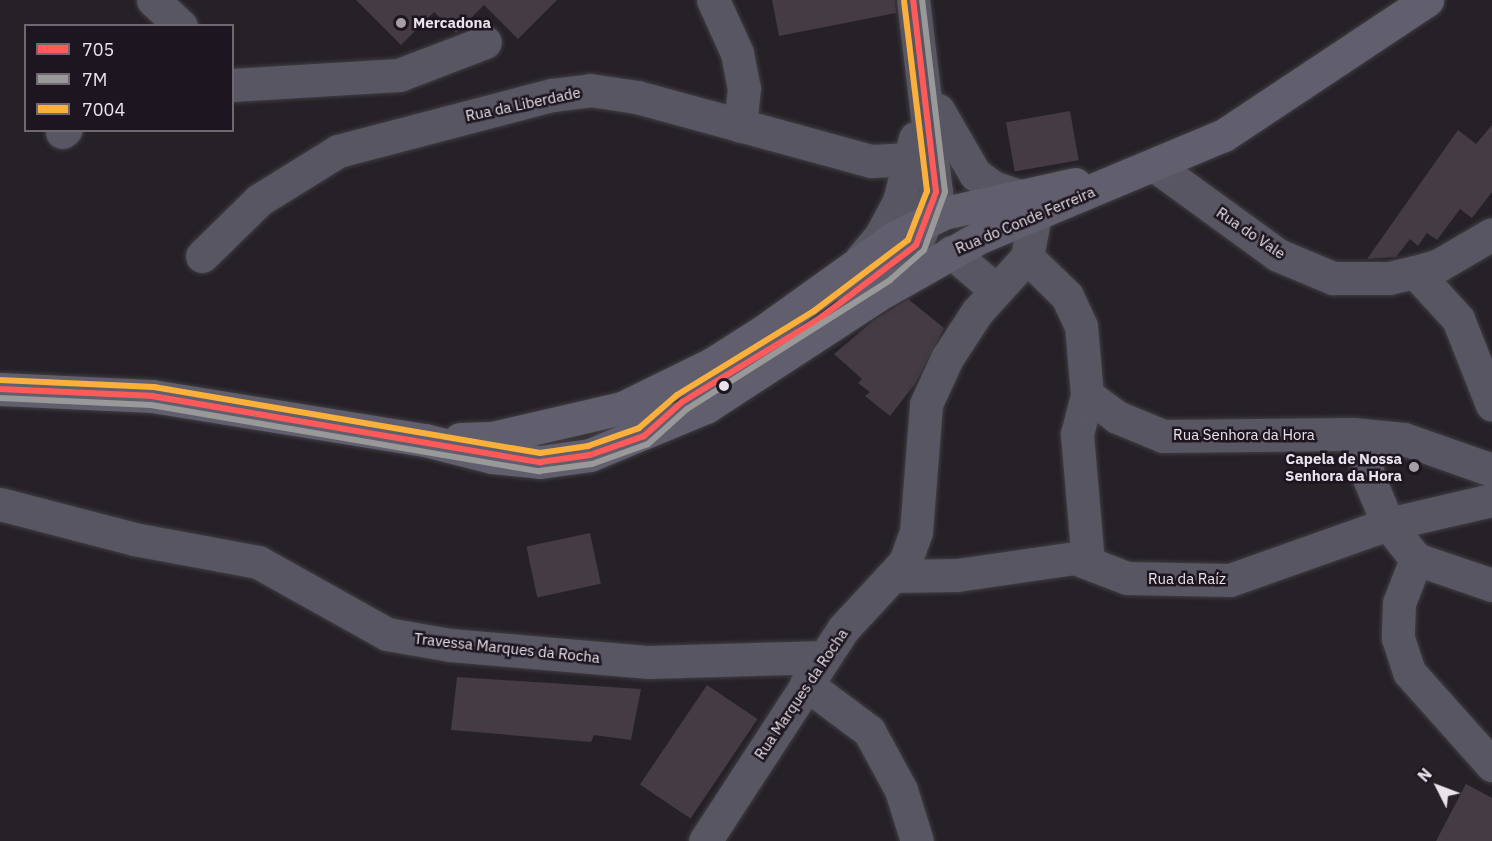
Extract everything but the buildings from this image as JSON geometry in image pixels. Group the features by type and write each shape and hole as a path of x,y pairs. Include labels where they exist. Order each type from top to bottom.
{"main road":[{"name":"Rua do Conde Ferreira","path":"425,440 492,438 621,408 712,364 895,237 928,221 1025,205 1143,170 1224,135 1278,102 1427,0"},
{"name":"Rua do Conde Ferreira","path":"0,389 152,396 425,440 492,457 540,462 590,455 644,436 706,408 769,370 876,296 1025,205"}],"street":[{"path":"153,0 179,24"},
{"path":"713,0 740,65 744,88 740,126"},
{"path":"913,0 924,74 936,192 928,221"},
{"path":"234,85 399,75 485,42"},
{"path":"853,268 881,235 899,201 911,159 924,74"},
{"path":"924,74 955,145 975,174 993,188 1025,205 1027,257 1067,296 1081,326 1087,395 1077,434 1088,562"},
{"name":"Rua da Liberdade","path":"202,256 259,200 338,151 552,95 590,90 637,97 872,161 911,159"},
{"name":"Rua do Vale","path":"1143,170 1278,255 1333,278 1389,278 1415,272 1439,265 1492,234"},
{"name":"Rua do Conde Ferreira","path":"644,436 682,402 747,366 885,273 916,245 928,221"},
{"path":"951,252 996,290"},
{"name":"Rua Marques da Rocha","path":"705,841 824,657 905,562 916,532 926,404 947,358 996,290 1027,257"},
{"path":"1415,272 1458,319 1492,405"},
{"name":"Rua Senhora da Hora","path":"1087,395 1117,417 1163,436 1358,435 1404,439 1492,470"},
{"path":"1358,435 1368,476 1388,524 1416,559 1482,581"},
{"name":"Rua da Raíz","path":"892,576 957,575 1075,558 1127,578 1230,580 1388,524 1492,500"},
{"name":"Travessa Marques da Rocha","path":"0,504 134,539 258,562 387,634 450,645 649,662 824,657"},
{"path":"1416,559 1399,603 1398,638 1408,672 1492,765"},
{"path":"806,684 869,731 901,790 918,832 917,841"}],"transit line":[{"name":"705","path":"0,389 152,396 540,462 590,455 644,436 682,402 819,319 916,245 936,192 913,0"},
{"name":"7M","path":"0,398 151,405 539,471 592,464 648,444 687,409 890,280 924,250 945,192 922,0"},
{"name":"7004","path":"0,380 154,387 540,453 588,446 639,428 677,395 814,311 908,240 927,191 904,1"}],"place":[{"name":"Mercadona","path":"401,23"},
{"name":"Capela de Nossa Senhora da Hora","path":"1414,467"}]}
